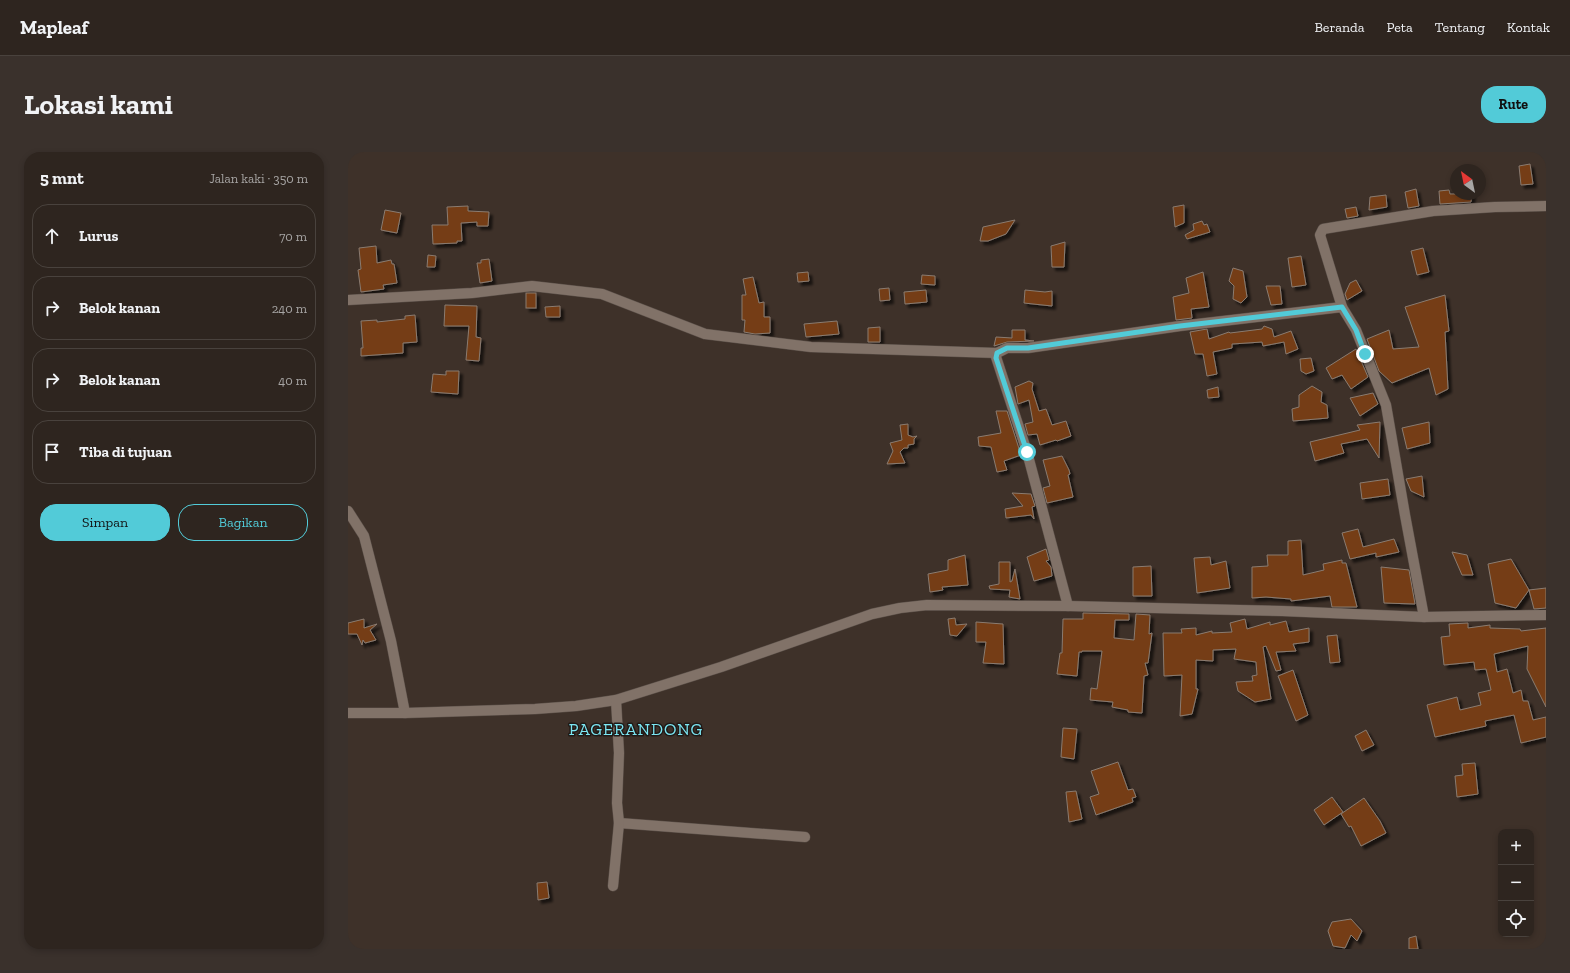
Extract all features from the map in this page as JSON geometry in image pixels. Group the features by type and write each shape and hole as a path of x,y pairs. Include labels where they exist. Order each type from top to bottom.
{"street":[{"path":"1424,617 1386,405 1356,330 1342,307 1320,235 1323,229 1433,211 1495,207 1546,206"},
{"path":"348,300 472,293 532,286 602,294 711,335 811,347 997,353 1007,348 1028,348 1180,326 1342,307"},
{"path":"997,353 996,358 1027,452 1068,606"},
{"path":"348,511 364,536 391,641 405,713"},
{"path":"348,713 405,713 535,709 576,706 616,700 720,667 872,614 900,608 927,605 1068,606 1282,611 1424,617 1546,615"},
{"path":"613,886 619,823 617,803 618,753 616,700"},
{"path":"619,823 805,837"}],"building":[{"path":"1530,164 1533,184 1521,185 1519,166"},
{"path":"1416,189 1419,206 1408,208 1405,192"},
{"path":"1449,190 1450,200 1471,200 1471,202 1440,204 1439,191"},
{"path":"1386,195 1387,207 1369,210 1370,197"},
{"path":"1184,205 1184,223 1175,227 1173,207"},
{"path":"468,206 468,211 489,212 488,226 477,226 477,222 461,223 462,241 457,241 457,243 433,244 432,225 448,225 447,207"},
{"path":"1356,207 1358,216 1347,218 1345,209"},
{"path":"385,210 401,213 397,233 381,230"},
{"path":"1015,220 1006,234 988,241 980,241 983,227"},
{"path":"1202,221 1204,225 1207,224 1210,232 1187,239 1185,235 1194,230 1193,224"},
{"path":"1065,242 1064,267 1052,267 1051,246"},
{"path":"376,246 377,263 391,260 392,264 394,264 397,283 383,285 384,289 361,292 358,270 361,269 359,248"},
{"path":"1423,248 1429,272 1417,275 1411,251"},
{"path":"428,255 436,256 435,267 427,267"},
{"path":"1301,256 1306,285 1292,287 1288,258"},
{"path":"489,259 492,281 480,283 477,263 481,263 481,260"},
{"path":"1233,268 1243,271 1247,297 1241,303 1233,299 1234,286 1229,281"},
{"path":"808,272 809,281 798,282 797,273"},
{"path":"1203,272 1209,307 1191,309 1192,318 1176,320 1173,297 1189,293 1186,278"},
{"path":"922,275 935,276 935,285 921,284"},
{"path":"753,277 759,303 764,302 764,317 770,317 770,333 755,334 744,332 745,320 742,320 742,295 746,295 743,279"},
{"path":"1356,280 1362,291 1347,300 1345,294 1350,283"},
{"path":"1266,286 1280,286 1282,304 1271,305"},
{"path":"889,288 890,300 880,301 879,289"},
{"path":"926,290 927,302 905,304 904,292"},
{"path":"1025,290 1045,292 1052,291 1052,306 1024,303"},
{"path":"526,293 536,293 536,308 526,308"},
{"path":"1445,295 1449,331 1445,332 1448,389 1436,395 1429,368 1392,383 1379,371 1367,339 1389,330 1393,349 1419,347 1405,307"},
{"path":"445,305 477,306 476,337 481,338 479,361 466,360 469,326 444,326"},
{"path":"560,306 560,317 546,317 545,307"},
{"path":"415,315 417,342 403,343 403,353 361,356 361,348 363,348 361,321 377,320 377,322 405,319 405,316"},
{"path":"837,321 839,334 806,337 804,324"},
{"path":"1264,326 1272,329 1274,337 1291,331 1298,349 1286,354 1284,342 1263,346 1262,342 1232,344 1232,348 1213,352 1217,374 1207,376 1203,354 1195,354 1190,332 1207,329 1209,339 1229,332 1262,329"},
{"path":"880,327 880,342 868,342 868,328"},
{"path":"1012,330 1025,330 1025,340 1034,341 1007,342 994,346 996,337 1012,338"},
{"path":"1356,349 1368,377 1351,389 1342,375 1332,379 1326,368"},
{"path":"1311,358 1314,371 1306,374 1301,371 1300,359"},
{"path":"446,371 459,371 458,394 431,392 433,374 446,375"},
{"path":"1029,381 1033,383 1032,389 1039,411 1046,409 1052,425 1066,421 1071,436 1040,445 1037,434 1028,435 1025,424 1033,422 1029,400 1018,404 1015,387"},
{"path":"1312,386 1322,392 1321,402 1327,405 1328,418 1293,421 1292,409 1299,407 1299,395"},
{"path":"1218,387 1219,397 1208,398 1207,390"},
{"path":"1373,393 1378,404 1360,416 1350,398"},
{"path":"996,411 1007,411 1021,455 1004,461 1007,470 997,472 991,447 979,446 978,437 1001,433"},
{"path":"1380,422 1379,458 1367,439 1341,444 1344,453 1315,461 1310,442 1360,430 1357,425"},
{"path":"1429,422 1430,443 1407,449 1402,428"},
{"path":"908,424 908,435 913,437 917,436 914,439 914,444 908,445 908,448 904,448 900,452 905,463 887,464 893,451 890,443 902,440 900,425"},
{"path":"1062,456 1069,470 1070,474 1068,475 1073,497 1047,503 1043,488 1050,486 1043,460"},
{"path":"1422,476 1424,497 1411,491 1406,479"},
{"path":"1388,479 1390,495 1362,499 1360,483"},
{"path":"1012,493 1031,494 1035,506 1032,507 1034,519 1031,515 1006,518 1005,509 1023,506"},
{"path":"1358,529 1363,547 1394,539 1399,552 1376,557 1376,553 1350,559 1342,533"},
{"path":"1301,540 1303,575 1324,570 1323,564 1342,560 1342,563 1346,563 1357,607 1332,607 1330,596 1291,601 1291,599 1266,597 1252,598 1252,567 1268,566 1267,555 1288,555 1288,541"},
{"path":"1046,549 1049,560 1046,561 1051,567 1052,576 1034,581 1027,557"},
{"path":"1452,552 1467,555 1473,575 1462,575"},
{"path":"965,555 968,585 942,587 943,590 930,592 928,574 948,570 948,560"},
{"path":"1210,557 1211,565 1226,561 1230,588 1197,593 1194,558"},
{"path":"1511,559 1529,590 1516,608 1495,603 1488,564"},
{"path":"999,562 1010,562 1010,582 1012,581 1015,569 1020,599 1009,597 1010,590 990,589 989,586 999,584"},
{"path":"1151,566 1152,596 1133,596 1133,567"},
{"path":"1381,567 1409,570 1415,604 1384,603"},
{"path":"1546,588 1546,608 1534,609 1529,590"},
{"path":"1083,613 1129,614 1129,620 1115,620 1114,638 1134,640 1136,614 1150,615 1149,634 1152,633 1148,663 1145,663 1148,675 1144,676 1142,713 1128,712 1128,710 1112,707 1113,702 1090,700 1091,688 1097,689 1102,651 1079,652 1077,676 1057,674 1060,653 1062,653 1063,619 1083,619"},
{"path":"955,618 956,625 967,624 957,636 950,635 948,619"},
{"path":"364,619 364,628 377,624 370,630 376,640 365,643 363,640 362,645 357,634 348,634 348,623"},
{"path":"1245,619 1247,629 1270,622 1270,625 1286,621 1289,632 1309,628 1309,642 1293,644 1296,651 1276,652 1281,670 1276,671 1266,646 1263,647 1271,699 1255,702 1238,691 1236,682 1253,681 1252,676 1257,675 1256,662 1234,659 1236,649 1213,650 1213,661 1196,660 1196,689 1198,689 1192,714 1180,716 1182,675 1164,676 1163,633 1182,633 1181,629 1196,628 1196,635 1212,631 1212,633 1232,632 1230,623"},
{"path":"976,622 1003,624 1004,664 983,663 986,642 976,642"},
{"path":"1468,623 1468,628 1490,625 1490,628 1520,629 1521,631 1546,628 1546,707 1527,669 1528,646 1494,654 1497,672 1507,669 1513,693 1521,690 1523,701 1528,701 1533,720 1546,717 1546,737 1521,743 1514,715 1485,721 1486,726 1435,737 1427,705 1457,697 1460,710 1481,705 1478,693 1491,690 1486,669 1475,670 1474,662 1444,665 1441,637 1450,636 1449,624"},
{"path":"1337,635 1340,662 1330,663 1327,636"},
{"path":"1293,670 1308,715 1296,721 1278,676"},
{"path":"1063,728 1077,729 1074,759 1061,757"},
{"path":"1366,730 1374,745 1362,751 1355,736"},
{"path":"1118,762 1128,790 1133,789 1136,797 1132,798 1133,802 1096,815 1090,797 1099,794 1091,771"},
{"path":"1475,763 1478,794 1457,797 1455,776 1463,775 1462,764"},
{"path":"1076,791 1082,819 1069,822 1066,792"},
{"path":"1332,797 1343,812 1324,825 1314,810"},
{"path":"1364,798 1380,821 1386,833 1361,846 1351,826 1349,827 1341,814"},
{"path":"547,882 549,898 538,900 537,883"},
{"path":"1351,919 1362,931 1357,941 1351,935 1345,948 1333,946 1328,931 1332,922"},
{"path":"1416,936 1418,949 1409,949 1409,938"}],"district":[{"name":"PAGERANDONG","path":"636,729"}],"route":[{"path":"1027,452 996,358 997,353 1000,350 1007,348 1028,348 1180,326 1342,307 1356,330 1365,354"}]}
